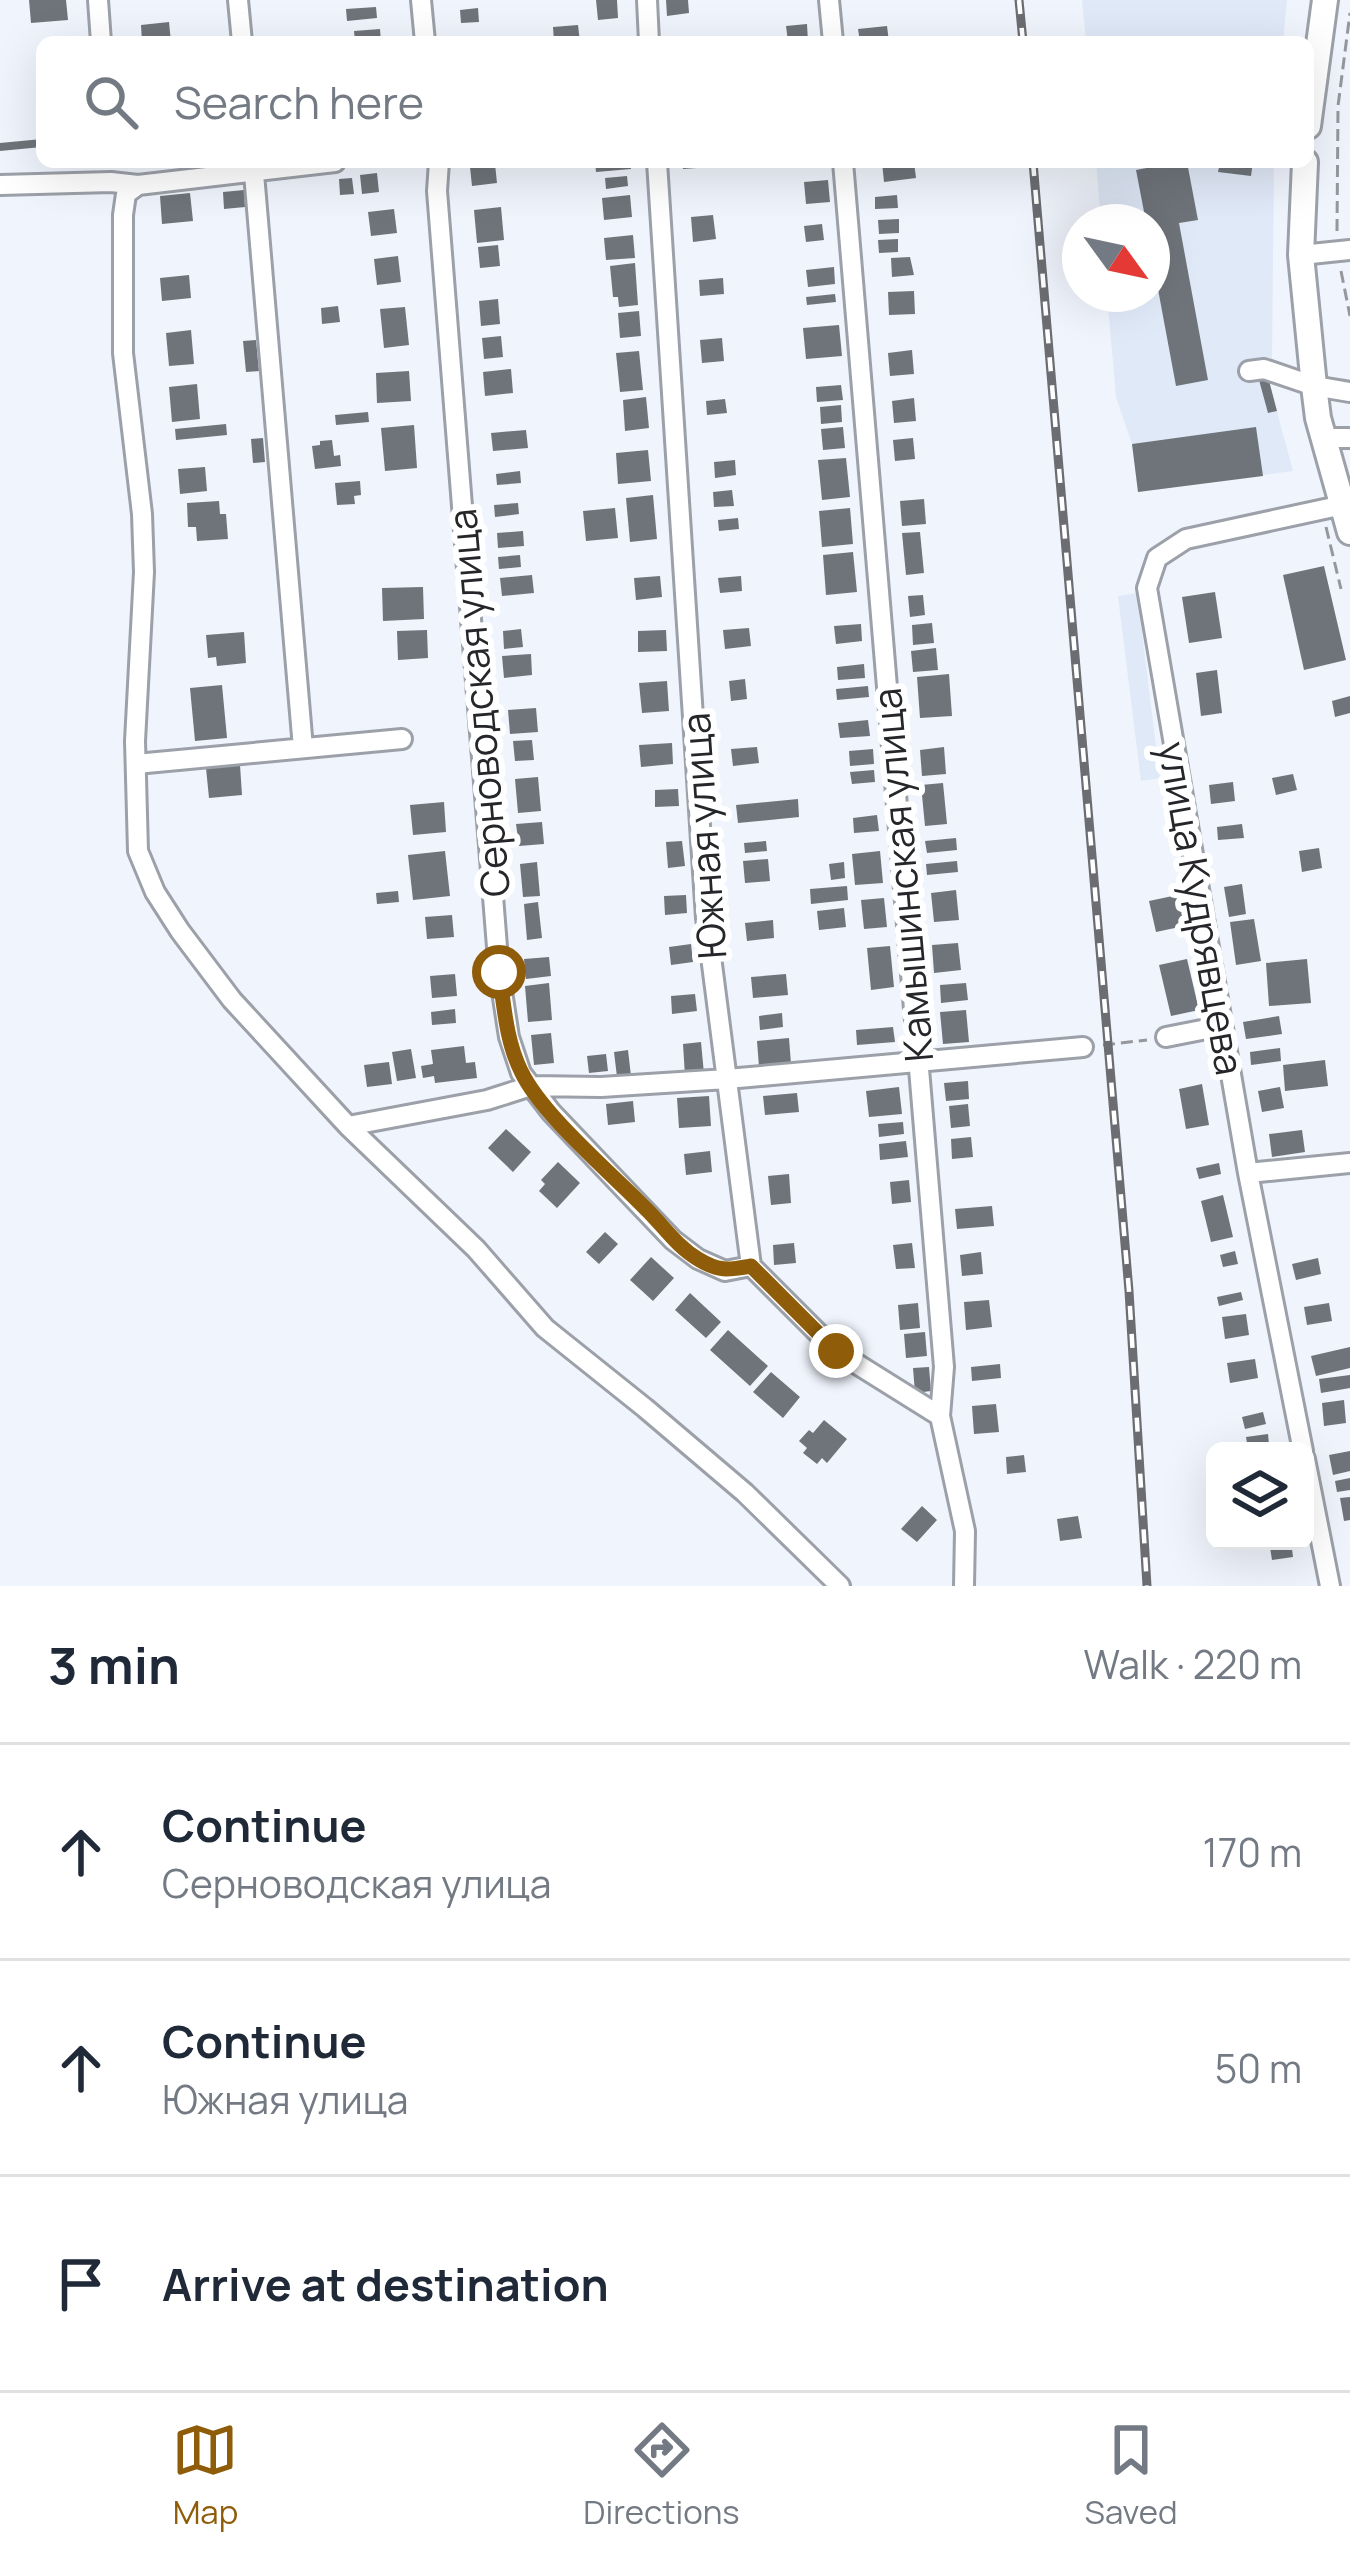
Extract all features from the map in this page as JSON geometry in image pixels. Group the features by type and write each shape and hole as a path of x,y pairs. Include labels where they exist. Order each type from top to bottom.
{"main road":[{"path":"1314,79 1324,0"},
{"path":"1305,168 1300,255 1314,386 1318,418 1337,438 1342,505 1350,532"}],"street":[{"path":"98,0 100,36"},
{"path":"238,0 241,36"},
{"path":"421,0 424,36"},
{"path":"646,0 649,36"},
{"path":"830,0 833,36"},
{"path":"247,168 138,185 126,194 123,215 123,353 144,553 136,741 138,851 155,892 232,1000 348,1126 476,1250 545,1328 745,1493 840,1586"},
{"path":"253,168 303,748"},
{"name":"Серноводская улица","path":"439,168 499,972 509,1037 521,1073 551,1112 673,1240 724,1271 751,1266"},
{"name":"Южная улица","path":"657,168 706,918 751,1266"},
{"name":"Камышинская улица","path":"844,168 944,1367 940,1416 965,1531 964,1586"},
{"path":"0,184 110,172 138,185"},
{"path":"1300,255 1344,250"},
{"path":"1249,371 1264,369 1350,392"},
{"name":"улица Кудрявцева","path":"1301,1442 1248,1174 1148,588 1157,557 1186,539 1342,505"},
{"path":"136,764 403,739"},
{"path":"1166,1037 1222,1027"},
{"path":"348,1126 487,1100 531,1086 727,1079 1083,1047"},
{"path":"1248,1174 1350,1163"},
{"path":"751,1266 836,1351 940,1416"},
{"name":"улица Кудрявцева","path":"1314,1505 1330,1586"}],"path":[{"path":"1350,13 1336,140 1350,316"},
{"path":"1083,1047 1166,1037"}],"shaded area":[{"path":"1082,0 1287,0 1284,36 1085,36"},
{"path":"1096,168 1274,168 1272,358 1263,360 1293,471 1138,492 1132,444 1116,397 1109,312 1170,312 1170,204 1100,204"},
{"path":"1137,593 1160,778 1141,781 1118,596"}],"building":[{"path":"29,0 66,0 68,20 31,23"},
{"path":"596,0 617,0 618,18 598,20"},
{"path":"666,0 688,0 689,13 667,16"},
{"path":"376,7 377,18 347,21 346,9"},
{"path":"478,8 479,22 461,23 460,10"},
{"path":"169,22 170,36 142,36 141,25"},
{"path":"807,24 808,36 787,36 786,26"},
{"path":"578,25 579,36 554,36 553,27"},
{"path":"887,26 888,36 859,36 858,29"},
{"path":"380,29 381,36 354,36 354,31"},
{"path":"36,140 36,148 0,151 0,143"},
{"path":"470,168 495,168 497,183 472,186"},
{"path":"883,168 915,168 916,178 884,182"},
{"path":"1188,168 1198,220 1179,223 1208,380 1176,386 1162,312 1170,312 1170,204 1143,204 1136,170"},
{"path":"1219,168 1252,168 1251,176 1218,172"},
{"path":"377,173 379,192 362,194 360,175"},
{"path":"627,176 628,186 606,189 605,178"},
{"path":"352,178 354,194 340,195 339,179"},
{"path":"828,180 830,202 806,204 804,182"},
{"path":"244,190 245,207 224,209 223,192"},
{"path":"190,193 193,221 162,224 160,196"},
{"path":"630,195 632,217 604,220 602,198"},
{"path":"897,195 898,208 875,209 875,197"},
{"path":"501,207 504,240 477,243 474,210"},
{"path":"394,209 397,233 371,236 368,212"},
{"path":"713,215 716,239 693,242 691,217"},
{"path":"899,219 899,233 879,234 878,220"},
{"path":"822,224 824,240 806,242 804,226"},
{"path":"633,235 635,258 606,260 604,238"},
{"path":"898,239 898,252 879,253 878,240"},
{"path":"498,245 500,266 480,268 478,247"},
{"path":"398,256 401,282 377,285 374,259"},
{"path":"910,257 914,275 892,277 891,258"},
{"path":"635,263 638,305 619,307 618,297 613,297 610,266"},
{"path":"834,267 835,284 808,287 806,270"},
{"path":"189,275 191,298 162,301 160,278"},
{"path":"723,278 724,294 700,296 699,280"},
{"path":"914,291 915,314 889,315 888,292"},
{"path":"835,294 836,302 807,305 806,297"},
{"path":"498,299 500,324 481,326 479,301"},
{"path":"338,306 340,322 322,324 321,308"},
{"path":"405,307 409,345 384,348 380,309"},
{"path":"639,311 641,336 620,338 618,313"},
{"path":"839,325 842,356 806,359 803,328"},
{"path":"191,330 194,364 169,366 166,333"},
{"path":"501,336 503,357 484,359 482,338"},
{"path":"722,338 724,361 702,363 700,340"},
{"path":"256,340 259,371 246,372 243,341"},
{"path":"912,350 914,374 890,376 888,353"},
{"path":"639,351 643,390 620,392 616,353"},
{"path":"511,369 513,393 485,396 483,372"},
{"path":"409,371 411,401 377,403 376,373"},
{"path":"1268,377 1277,411 1268,413 1259,380"},
{"path":"197,384 200,419 172,422 169,387"},
{"path":"841,385 843,400 817,402 816,387"},
{"path":"646,397 649,428 625,431 623,400"},
{"path":"914,398 916,421 894,423 892,401"},
{"path":"725,399 727,413 707,415 706,401"},
{"path":"841,405 842,422 821,424 820,407"},
{"path":"368,412 369,422 336,425 335,415"},
{"path":"226,424 227,435 176,440 175,429"},
{"path":"414,425 417,468 385,471 381,428"},
{"path":"843,427 845,448 823,450 821,429"},
{"path":"1256,427 1263,476 1138,492 1132,444"},
{"path":"526,430 528,448 493,451 491,433"},
{"path":"263,438 265,462 253,463 251,439"},
{"path":"913,438 915,459 895,461 893,440"},
{"path":"332,440 341,466 315,469 312,446"},
{"path":"648,450 651,481 618,484 616,453"},
{"path":"846,458 850,497 822,500 818,460"},
{"path":"735,460 736,475 715,478 714,462"},
{"path":"205,467 207,491 180,494 178,469"},
{"path":"520,471 521,483 497,485 496,474"},
{"path":"360,481 361,495 354,496 355,504 337,505 335,483"},
{"path":"732,490 734,506 714,507 713,492"},
{"path":"653,495 657,539 630,542 626,498"},
{"path":"924,499 926,524 902,526 900,501"},
{"path":"219,501 220,514 226,514 228,539 197,541 196,527 188,527 187,503"},
{"path":"518,503 519,514 495,517 494,505"},
{"path":"615,508 618,538 586,541 583,511"},
{"path":"850,508 853,544 822,547 819,511"},
{"path":"738,518 739,529 719,531 718,520"},
{"path":"523,531 524,546 498,548 497,533"},
{"path":"920,532 924,573 906,575 902,533"},
{"path":"853,552 857,592 826,595 823,555"},
{"path":"520,555 521,567 499,569 498,557"},
{"path":"1324,566 1346,660 1304,670 1283,575"},
{"path":"532,575 534,593 502,596 500,578"},
{"path":"660,576 662,597 636,600 634,578"},
{"path":"741,576 742,591 720,593 718,578"},
{"path":"423,587 424,619 383,621 382,588"},
{"path":"1215,592 1222,638 1189,643 1182,597"},
{"path":"923,595 925,615 910,617 908,596"},
{"path":"932,623 934,643 913,645 912,625"},
{"path":"861,624 862,641 836,644 834,626"},
{"path":"749,628 751,646 725,649 723,630"},
{"path":"521,629 523,647 504,649 503,631"},
{"path":"427,630 428,658 398,660 397,631"},
{"path":"666,630 667,651 638,652 638,631"},
{"path":"244,632 246,663 217,666 216,657 208,658 206,635"},
{"path":"936,648 938,670 913,672 911,651"},
{"path":"531,654 532,675 504,678 502,656"},
{"path":"864,664 865,678 838,680 837,667"},
{"path":"1217,670 1222,713 1201,716 1196,673"},
{"path":"949,674 952,716 920,718 917,677"},
{"path":"745,679 747,699 731,701 729,681"},
{"path":"667,681 669,711 642,713 639,683"},
{"path":"222,685 227,738 195,741 190,688"},
{"path":"868,686 869,697 837,700 836,689"},
{"path":"1350,696 1350,713 1335,717 1332,701"},
{"path":"536,708 538,732 510,734 508,710"},
{"path":"868,720 870,736 840,738 838,723"},
{"path":"532,740 534,760 515,761 513,741"},
{"path":"672,743 673,764 641,767 639,745"},
{"path":"757,747 759,763 733,766 731,749"},
{"path":"944,747 946,774 922,776 920,750"},
{"path":"873,749 874,764 850,766 849,751"},
{"path":"240,765 242,795 209,798 206,768"},
{"path":"874,770 875,782 852,784 850,772"},
{"path":"1293,774 1297,790 1276,795 1272,778"},
{"path":"538,777 541,811 518,813 515,779"},
{"path":"1233,782 1235,801 1211,804 1209,785"},
{"path":"943,783 947,824 925,826 921,785"},
{"path":"678,789 679,806 655,807 655,790"},
{"path":"798,799 799,817 738,823 736,805"},
{"path":"444,802 446,832 413,835 410,805"},
{"path":"877,815 879,831 854,833 853,818"},
{"path":"542,822 544,844 519,846 516,824"},
{"path":"1242,824 1244,838 1218,840 1217,827"},
{"path":"956,838 957,850 927,853 925,841"},
{"path":"682,841 685,866 668,868 666,842"},
{"path":"766,841 767,851 745,853 744,843"},
{"path":"1319,848 1322,868 1302,872 1299,851"},
{"path":"445,851 450,896 413,900 408,855"},
{"path":"880,851 883,883 855,885 852,854"},
{"path":"768,859 770,881 745,883 743,861"},
{"path":"957,861 958,872 927,875 926,864"},
{"path":"537,862 540,896 523,897 520,864"},
{"path":"844,862 845,878 831,880 829,864"},
{"path":"1242,884 1246,914 1229,917 1224,887"},
{"path":"847,886 848,900 811,904 810,889"},
{"path":"956,890 959,920 934,922 931,893"},
{"path":"398,891 399,902 377,904 376,893"},
{"path":"1182,894 1189,925 1156,932 1149,901"},
{"path":"686,895 687,913 665,915 664,896"},
{"path":"884,898 887,927 864,929 861,900"},
{"path":"538,902 542,938 527,940 524,904"},
{"path":"844,908 846,927 819,930 817,911"},
{"path":"452,915 454,937 427,939 425,917"},
{"path":"1254,919 1261,961 1236,965 1230,922"},
{"path":"773,920 774,938 747,941 745,923"},
{"path":"958,943 961,970 934,973 932,945"},
{"path":"691,944 693,962 671,965 669,947"},
{"path":"890,946 894,987 871,990 867,948"},
{"path":"549,957 551,976 526,979 524,959"},
{"path":"1187,959 1199,1010 1171,1016 1159,965"},
{"path":"1307,959 1311,1003 1269,1006 1266,963"},
{"path":"455,974 457,996 432,998 430,976"},
{"path":"786,974 788,995 753,998 751,977"},
{"path":"549,983 552,1020 528,1022 525,986"},
{"path":"966,983 968,1000 941,1003 940,985"},
{"path":"695,994 697,1011 672,1014 671,996"},
{"path":"455,1009 456,1023 432,1025 431,1012"},
{"path":"966,1010 969,1042 943,1044 940,1012"},
{"path":"782,1013 783,1027 760,1030 759,1016"},
{"path":"1279,1016 1282,1034 1246,1039 1243,1022"},
{"path":"893,1027 895,1042 857,1045 856,1030"},
{"path":"551,1033 554,1063 534,1065 531,1035"},
{"path":"789,1038 791,1064 759,1067 757,1041"},
{"path":"701,1042 704,1074 685,1076 683,1044"},
{"path":"464,1046 466,1063 475,1062 477,1078 435,1083 434,1076 423,1078 421,1066 433,1064 431,1050"},
{"path":"1280,1048 1281,1061 1251,1065 1250,1052"},
{"path":"411,1049 416,1078 397,1081 392,1052"},
{"path":"628,1050 631,1076 617,1077 614,1052"},
{"path":"606,1054 608,1071 589,1073 587,1056"},
{"path":"1325,1060 1328,1086 1285,1091 1283,1065"},
{"path":"389,1062 392,1084 367,1087 364,1065"},
{"path":"968,1081 969,1099 946,1101 944,1083"},
{"path":"1202,1084 1209,1125 1186,1129 1179,1089"},
{"path":"899,1087 902,1114 869,1117 866,1091"},
{"path":"1280,1087 1284,1108 1262,1112 1258,1091"},
{"path":"797,1093 799,1112 765,1115 763,1096"},
{"path":"709,1096 711,1126 679,1128 677,1098"},
{"path":"633,1101 635,1122 608,1125 606,1104"},
{"path":"968,1104 970,1126 951,1128 949,1106"},
{"path":"903,1122 904,1134 879,1137 878,1124"},
{"path":"506,1129 531,1152 513,1172 488,1148"},
{"path":"1302,1130 1305,1152 1272,1157 1269,1134"},
{"path":"971,1137 973,1157 952,1159 951,1139"},
{"path":"906,1141 908,1157 880,1160 879,1144"},
{"path":"710,1151 712,1172 686,1175 684,1154"},
{"path":"558,1162 580,1183 557,1208 539,1191 545,1184 541,1180"},
{"path":"1219,1163 1221,1174 1199,1179 1196,1168"},
{"path":"789,1174 791,1203 771,1205 768,1176"},
{"path":"909,1180 911,1202 892,1204 890,1182"},
{"path":"1223,1195 1233,1237 1211,1242 1201,1201"},
{"path":"992,1206 994,1226 957,1229 955,1209"},
{"path":"605,1232 618,1244 599,1264 586,1252"},
{"path":"794,1243 796,1263 774,1265 773,1245"},
{"path":"912,1243 915,1268 896,1269 893,1245"},
{"path":"1235,1251 1238,1264 1223,1267 1220,1255"},
{"path":"981,1252 983,1274 962,1276 960,1255"},
{"path":"651,1257 674,1278 653,1301 630,1280"},
{"path":"1318,1258 1321,1274 1296,1280 1292,1264"},
{"path":"1241,1292 1243,1300 1219,1306 1217,1297"},
{"path":"690,1293 721,1322 706,1338 675,1310"},
{"path":"989,1300 992,1327 966,1330 964,1302"},
{"path":"918,1303 920,1328 900,1330 898,1305"},
{"path":"1329,1303 1332,1321 1307,1325 1304,1307"},
{"path":"1246,1314 1249,1335 1225,1339 1222,1317"},
{"path":"728,1330 768,1366 750,1386 710,1350"},
{"path":"925,1332 927,1356 906,1358 904,1334"},
{"path":"1350,1347 1350,1368 1316,1376 1311,1356"},
{"path":"1255,1359 1258,1378 1230,1383 1227,1363"},
{"path":"1000,1364 1001,1378 972,1381 971,1367"},
{"path":"929,1367 931,1391 915,1393 913,1368"},
{"path":"771,1372 800,1397 783,1418 753,1392"},
{"path":"1350,1375 1350,1388 1321,1393 1319,1379"},
{"path":"1344,1400 1346,1423 1324,1426 1322,1403"},
{"path":"996,1404 999,1432 974,1434 972,1406"},
{"path":"1263,1412 1266,1424 1245,1429 1242,1417"},
{"path":"824,1420 847,1439 827,1463 822,1458 817,1464 803,1453 807,1448 799,1441"},
{"path":"1268,1434 1269,1442 1247,1442 1246,1437"},
{"path":"1350,1451 1350,1471 1333,1475 1329,1455"},
{"path":"1024,1455 1026,1472 1007,1474 1006,1457"},
{"path":"1350,1478 1350,1490 1337,1492 1335,1481"},
{"path":"1350,1497 1350,1520 1344,1521 1340,1498"},
{"path":"922,1506 937,1520 917,1542 901,1529"},
{"path":"1078,1516 1082,1538 1060,1541 1057,1519"},
{"path":"1270,1550 1292,1550 1293,1557 1272,1560"}],"railway":[{"path":"1019,0 1022,36"},
{"path":"1034,168 1129,1291 1147,1586"}],"route":[{"path":"499,972 509,1037 521,1073 551,1112 673,1240 724,1271 751,1266 836,1351"}]}
